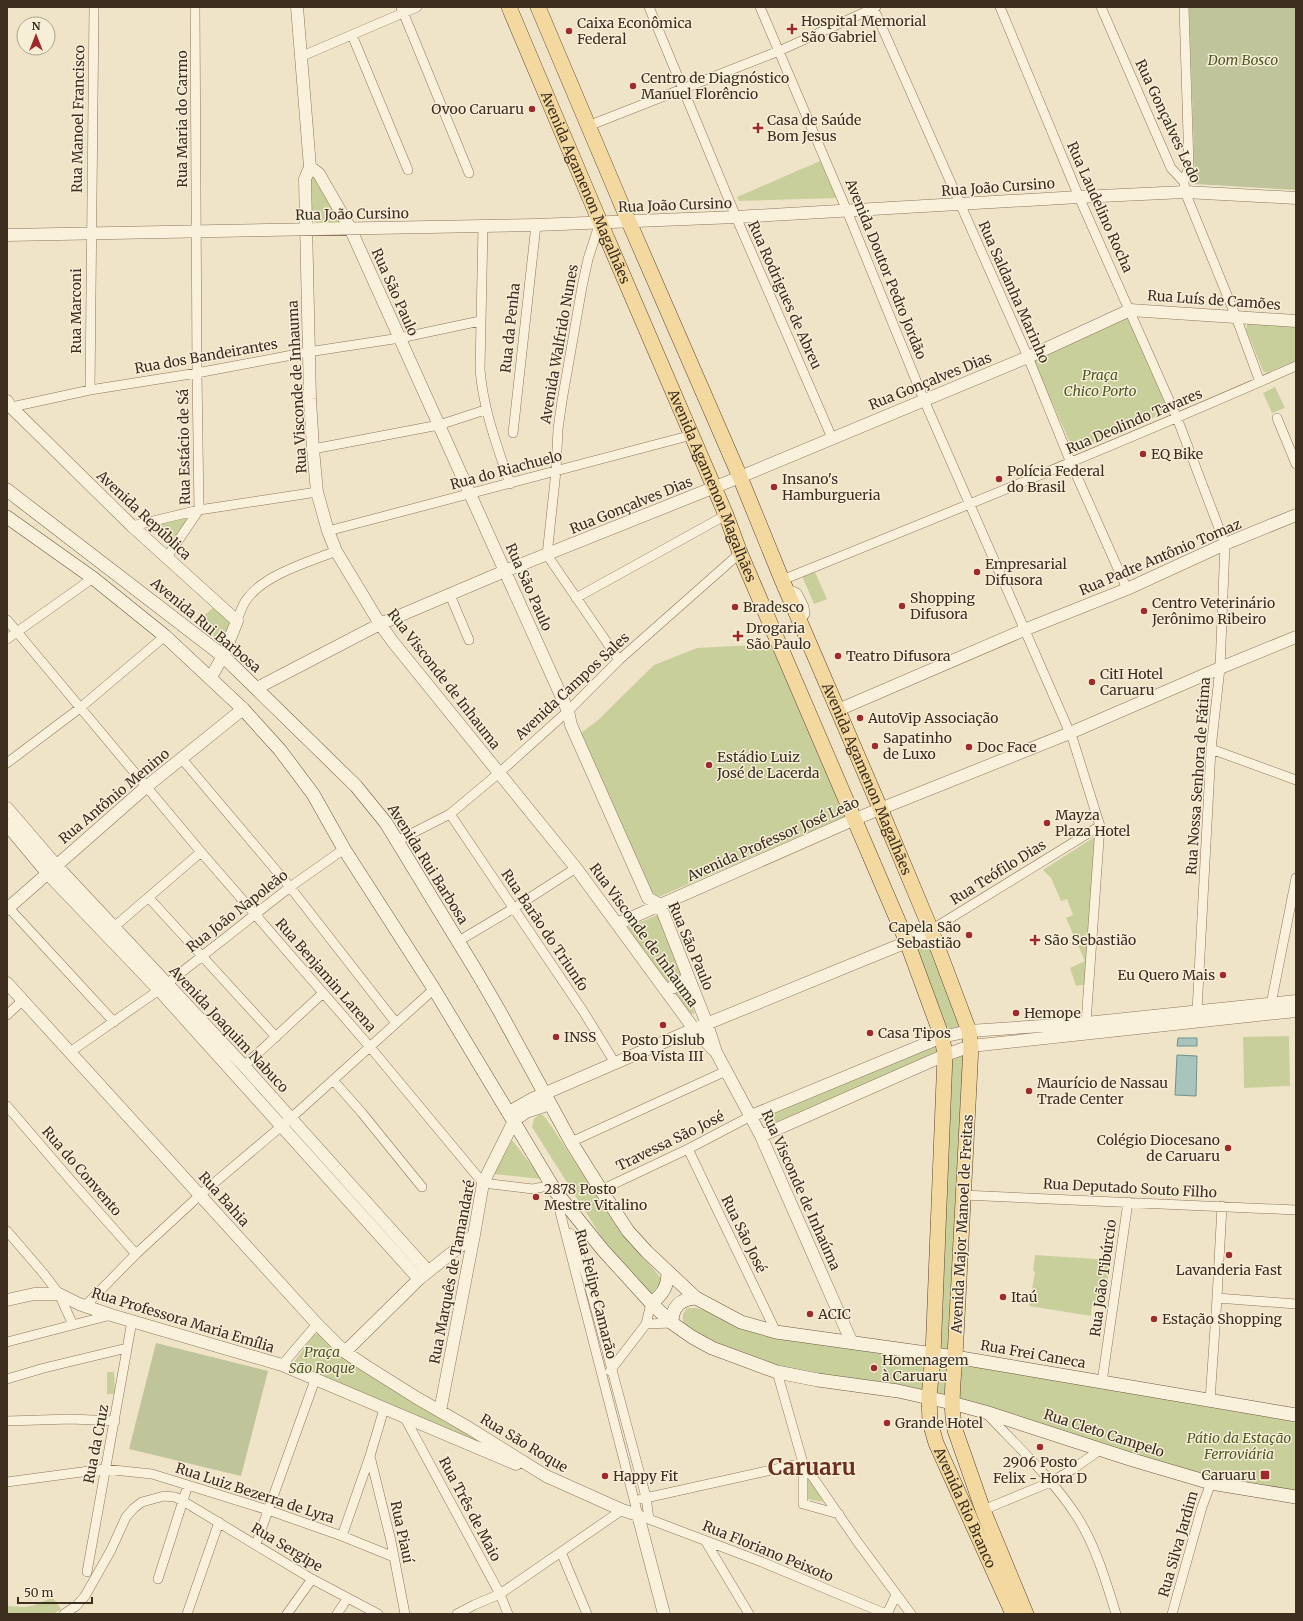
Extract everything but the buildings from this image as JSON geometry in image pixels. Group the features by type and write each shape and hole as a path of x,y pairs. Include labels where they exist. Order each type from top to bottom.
{"main road":[{"name":"Avenida Agamenon Magalhães","path":"509,7 726,515 740,553 908,942 942,1038 945,1054"},
{"name":"Avenida Agamenon Magalhães","path":"538,7 629,222 740,477 784,584 932,930 969,1031 971,1046"},
{"name":"Avenida Rui Barbosa","path":"7,490 223,656 356,786 386,823 500,1012 571,1142 628,1231 647,1252 696,1298 741,1322"},
{"path":"7,517 93,578 165,636 211,677 243,709 280,750 313,794 344,849 434,989 512,1116 554,1189 602,1249 651,1303 672,1322"},
{"name":"Avenida Major Manoel de Freitas","path":"952,1403 971,1046"},
{"name":"Avenida Major Manoel de Freitas","path":"929,1397 933,1355 945,1054"},
{"path":"651,1303 659,1298 665,1290 668,1281 668,1272"},
{"path":"672,1322 672,1315 675,1307 688,1298 696,1298"},
{"name":"Rua Cleto Campelo","path":"672,1322 692,1337 712,1348 777,1372 818,1380 898,1391 929,1397 985,1412 1100,1450 1211,1482 1296,1497"},
{"name":"Rua Frei Caneca","path":"741,1322 776,1332 955,1357 1296,1416"},
{"name":"Avenida Rio Branco","path":"929,1397 930,1422 936,1443 1013,1614"},
{"name":"Avenida Rio Branco","path":"952,1403 955,1430 983,1510 1026,1614"}],"street":[{"name":"Rua Manoel Francisco","path":"91,232 94,7"},
{"name":"Rua Maria do Carmo","path":"196,7 196,230"},
{"name":"Rua Visconde de Inhauma","path":"297,7 310,167 305,179 308,352 313,449 317,492 328,532 336,551 380,624 576,868 694,1029"},
{"path":"300,57 352,35 402,10 416,7"},
{"name":"Rua Rodrigues de Abreu","path":"649,7 736,217 832,438"},
{"name":"Avenida Doutor Pedro Jordão","path":"760,7 847,211 924,400 971,504 1024,630 1070,733 1100,826 1086,1023"},
{"path":"588,126 779,51 874,7"},
{"name":"Rua Saldanha Marinho","path":"874,7 1028,357 1071,463 1127,589"},
{"name":"Rua Laudelino Rocha","path":"1000,7 1079,197 1177,418 1225,544"},
{"name":"Rua Gonçalves Ledo","path":"1101,7 1172,168 1184,187 1236,317 1260,382"},
{"path":"1184,7 1189,166 1184,187"},
{"path":"402,10 469,173"},
{"path":"352,35 408,170"},
{"name":"Rua São Paulo","path":"310,167 319,174 350,228 568,712 571,725 648,898 660,905 707,1024"},
{"name":"Rua João Cursino","path":"7,234 196,230 483,227 629,222 1079,197 1184,187 1296,198"},
{"name":"Avenida Walfrido Nunes","path":"547,555 556,471 558,429 582,287 588,259 600,222"},
{"name":"Rua da Penha","path":"513,434 536,225"},
{"path":"483,227 480,321 481,388 485,410 510,484"},
{"name":"Rua Estácio de Sá","path":"168,557 199,510 196,230"},
{"name":"Rua Marconi","path":"90,390 91,232"},
{"name":"Rua Luís de Camões","path":"1130,310 1296,321"},
{"name":"Rua Gonçalves Dias","path":"257,688 380,624 505,571 740,477 1028,357 1130,310"},
{"name":"Rua dos Bandeirantes","path":"8,405 197,373 308,352 400,338 480,321"},
{"name":"Rua Deolindo Tavares","path":"784,584 1177,418 1296,366"},
{"name":"Avenida República","path":"8,405 132,526 237,621"},
{"path":"313,449 439,425 485,410"},
{"path":"1277,418 1296,464"},
{"name":"Rua do Riachuelo","path":"328,532 692,435"},
{"path":"132,526 199,510 317,492"},
{"path":"576,598 726,515"},
{"name":"Rua Padre Antônio Tomaz","path":"838,710 1024,630 1127,589 1225,544 1296,515"},
{"name":"Rua Nossa Senhora de Fátima","path":"1197,1011 1211,749 1220,668 1225,544"},
{"path":"211,677 223,656 248,598 263,584 288,571 336,551"},
{"name":"Avenida Campos Sales","path":"397,841 450,814 499,773 568,712 619,660 740,553"},
{"path":"547,555 619,660"},
{"path":"7,640 93,578"},
{"path":"450,595 469,640"},
{"name":"Rua Benjamin Larena","path":"7,620 146,787 370,1048 483,1183"},
{"path":"7,763 80,708 165,636"},
{"name":"Avenida Professor José Leão","path":"617,924 880,808 1070,733 1296,637"},
{"name":"Rua Antônio Menino","path":"8,908 146,787 243,709"},
{"path":"1211,749 1296,780"},
{"path":"182,759 290,887 396,1023"},
{"name":"Avenida Joaquim Nabuco","path":"7,808 52,869 163,987 423,1275"},
{"name":"Rua Barão do Triunfo","path":"450,814 583,1011 615,1063"},
{"name":"Avenida Joaquim Nabuco","path":"7,825 114,927 163,987 244,1066 286,1122"},
{"name":"Rua Teófilo Dias","path":"932,930 1100,826"},
{"name":"Rua João Napoleão","path":"70,1052 163,987 290,887 344,849"},
{"path":"114,927 201,852"},
{"path":"457,942 514,908 576,868"},
{"path":"1271,1004 1296,878"},
{"path":"149,898 276,1037"},
{"path":"8,908 114,1022"},
{"path":"512,1116 526,1112 615,1063 694,1029 908,942 932,930"},
{"path":"666,990 680,985 688,976"},
{"name":"Rua Bahia","path":"7,983 317,1324 345,1352 394,1385 440,1411"},
{"path":"84,1306 136,1254 200,1195 286,1122 434,989"},
{"path":"244,1066 323,993"},
{"path":"7,1015 23,1000"},
{"path":"751,1116 942,1038 969,1031 1086,1023 1296,1001"},
{"path":"761,1136 945,1054 971,1046 1296,1012"},
{"name":"Rua Visconde de Inhaúma","path":"707,1024 716,1052 761,1136 852,1342"},
{"name":"Rua Visconde de Inhaúma","path":"694,1029 716,1052"},
{"path":"571,1142 726,1071"},
{"path":"333,1080 362,1112 422,1187"},
{"name":"Rua do Convento","path":"7,1106 136,1254"},
{"name":"Rua Marquês de Tamandaré","path":"440,1411 483,1183 512,1116"},
{"name":"Travessa São José","path":"601,1190 688,1149 751,1116"},
{"name":"Rua São José","path":"688,1149 776,1332"},
{"path":"483,1183 533,1189 554,1189"},
{"name":"Rua Felipe Camarão","path":"554,1189 634,1500 644,1517"},
{"name":"Rua Deputado Souto Filho","path":"963,1195 1296,1210"},
{"name":"Rua João Tibúrcio","path":"1102,1382 1128,1202"},
{"path":"1210,1401 1222,1206"},
{"name":"Rua Felipe Camarão","path":"562,1218 582,1262 612,1368 646,1497 644,1517"},
{"path":"7,1231 59,1294 73,1325"},
{"path":"345,1352 423,1275 474,1235"},
{"name":"Rua Professora Maria Emília","path":"7,1300 34,1294 59,1294 84,1306 111,1316 282,1366 546,1476"},
{"path":"1217,1298 1296,1304"},
{"path":"651,1303 646,1324 672,1322"},
{"path":"7,1342 111,1316"},
{"name":"Rua da Cruz","path":"87,1572 104,1469 115,1421 132,1321"},
{"path":"282,1366 317,1324"},
{"name":"Rua Felipe Camarão","path":"603,1377 612,1368 646,1324"},
{"path":"7,1379 44,1368 127,1348"},
{"path":"777,1372 803,1462 803,1504 839,1514"},
{"path":"256,1544 315,1380"},
{"path":"342,1536 370,1456 384,1409"},
{"name":"Rua São Roque","path":"440,1411 546,1476 622,1510 644,1517"},
{"path":"985,1412 1051,1482 1076,1515 1088,1538 1116,1614"},
{"name":"Rua Três de Maio","path":"405,1418 500,1594 508,1614"},
{"path":"7,1421 63,1419 115,1421"},
{"path":"446,1435 453,1434 455,1431 455,1420"},
{"path":"983,1510 1051,1482 1100,1450"},
{"name":"Rua Piauí","path":"370,1456 394,1557 405,1614"},
{"path":"634,1500 740,1478 803,1462"},
{"path":"803,1462 859,1544 911,1614"},
{"name":"Rua Luiz Bezerra de Lyra","path":"7,1482 104,1469 152,1474 268,1510 342,1536 394,1557"},
{"name":"Rua Silva Jardim","path":"1172,1614 1202,1507 1211,1482"},
{"path":"158,1579 188,1485"},
{"name":"Rua Sergipe","path":"64,1614 76,1606 85,1596 118,1536 126,1517 142,1502 164,1496 175,1497 183,1501 312,1579 347,1599 378,1614"},
{"path":"457,1614 500,1594 622,1510"},
{"path":"644,1517 664,1614"},
{"name":"Rua Floriano Peixoto","path":"644,1517 706,1542 762,1562 887,1614"},
{"path":"187,1614 219,1522"},
{"path":"706,1542 748,1614"},
{"path":"561,1552 587,1614"},
{"path":"287,1614 312,1579"},
{"path":"887,1614 896,1595"},
{"path":"337,1614 347,1599"}],"green space":[{"name":"Dom Bosco","path":"1189,7 1296,7 1296,190 1195,184"},
{"path":"820,161 836,198 739,201 737,197"},
{"path":"321,168 326,173 343,214 342,224 322,224 314,222 312,216 311,176"},
{"name":"Praça Chico Porto","path":"1126,314 1169,411 1074,452 1032,357"},
{"path":"1252,323 1296,327 1296,361 1266,373 1263,371 1246,329 1247,325"},
{"path":"1275,387 1285,408 1272,413 1263,393"},
{"path":"193,517 170,545 150,525"},
{"path":"814,570 827,599 814,604 802,576"},
{"path":"215,606 231,622 226,649 198,621"},
{"name":"Estádio Luiz José de Lacerda","path":"774,644 846,816 654,899 578,735 597,721 654,665 697,648"},
{"path":"1096,836 1086,984 1076,986 1070,968 1085,961 1066,918 1073,915 1067,899 1061,901 1051,878 1043,870"},
{"path":"660,914 683,974 675,983 663,981 628,927"},
{"path":"928,939 963,1029 945,1030 914,944"},
{"path":"683,987 695,1013 690,1015 674,991"},
{"path":"1289,1036 1290,1086 1244,1088 1243,1037"},
{"path":"940,1041 941,1053 770,1129 764,1116"},
{"path":"965,1050 950,1350 938,1350 949,1056"},
{"path":"540,1114 544,1116 552,1127 615,1224 660,1277 664,1285 655,1296 647,1293 602,1238 532,1127 534,1119"},
{"path":"512,1140 542,1179 494,1174"},
{"path":"1035,1255 1111,1260 1103,1305 1092,1304 1091,1316 1029,1306 1035,1272 1033,1270"},
{"path":"687,1308 696,1308 928,1358 923,1390 813,1375 760,1362 693,1333 683,1323 683,1314"},
{"name":"Praça São Roque","path":"319,1333 500,1452 294,1367 294,1362 314,1335"},
{"path":"156,1343 268,1371 241,1476 129,1449"},
{"name":"Pátio da Estação Ferroviária","path":"956,1358 1296,1416 1296,1494 1227,1484 955,1402"},
{"path":"937,1361 949,1361 947,1397 935,1396"},
{"path":"107,1372 114,1372 115,1394 107,1394"},
{"path":"806,1469 823,1502 807,1499"},
{"path":"53,1598 61,1609 55,1613 7,1614 7,1606 30,1606"}],"water":[{"path":"1178,1038 1197,1038 1197,1046 1177,1046"},
{"path":"1177,1055 1197,1056 1196,1096 1175,1095"}],"place":[{"name":"Hospital Memorial São Gabriel","path":"792,29"},
{"name":"Caixa Econômica Federal","path":"569,31"},
{"name":"Centro de Diagnóstico Manuel Florêncio","path":"633,86"},
{"name":"Ovoo Caruaru","path":"532,109"},
{"name":"Casa de Saúde Bom Jesus","path":"758,128"},
{"name":"EQ Bike","path":"1143,454"},
{"name":"Polícia Federal do Brasil","path":"999,479"},
{"name":"Insano's Hamburgueria","path":"774,487"},
{"name":"Empresarial Difusora","path":"977,572"},
{"name":"Shopping Difusora","path":"902,606"},
{"name":"Bradesco","path":"735,607"},
{"name":"Centro Veterinário Jerônimo Ribeiro","path":"1144,611"},
{"name":"Drogaria São Paulo","path":"738,636"},
{"name":"Teatro Difusora","path":"838,656"},
{"name":"CitI Hotel Caruaru","path":"1092,682"},
{"name":"AutoVip Associação","path":"860,718"},
{"name":"Sapatinho de Luxo","path":"875,746"},
{"name":"Doc Face","path":"969,747"},
{"name":"Estádio Luiz José de Lacerda","path":"709,765"},
{"name":"Mayza Plaza Hotel","path":"1047,823"},
{"name":"Capela São Sebastião","path":"969,935"},
{"name":"São Sebastião","path":"1035,940"},
{"name":"Eu Quero Mais","path":"1223,975"},
{"name":"Hemope","path":"1016,1013"},
{"name":"Posto Dislub Boa Vista III","path":"663,1025"},
{"name":"Casa Tipos","path":"870,1033"},
{"name":"INSS","path":"556,1037"},
{"name":"Maurício de Nassau Trade Center","path":"1029,1091"},
{"name":"Colégio Diocesano de Caruaru","path":"1228,1148"},
{"name":"2878 Posto Mestre Vitalino","path":"536,1197"},
{"name":"Lavanderia Fast","path":"1229,1255"},
{"name":"Itaú","path":"1003,1297"},
{"name":"ACIC","path":"810,1314"},
{"name":"Estação Shopping","path":"1154,1319"},
{"name":"Homenagem à Caruaru","path":"874,1368"},
{"name":"Grande Hotel","path":"887,1423"},
{"name":"2906 Posto Felix - Hora D","path":"1040,1447"},
{"name":"Caruaru","path":"1265,1475"},
{"name":"Happy Fit","path":"605,1476"}],"district":[{"name":"Caruaru","path":"812,1467"}]}
